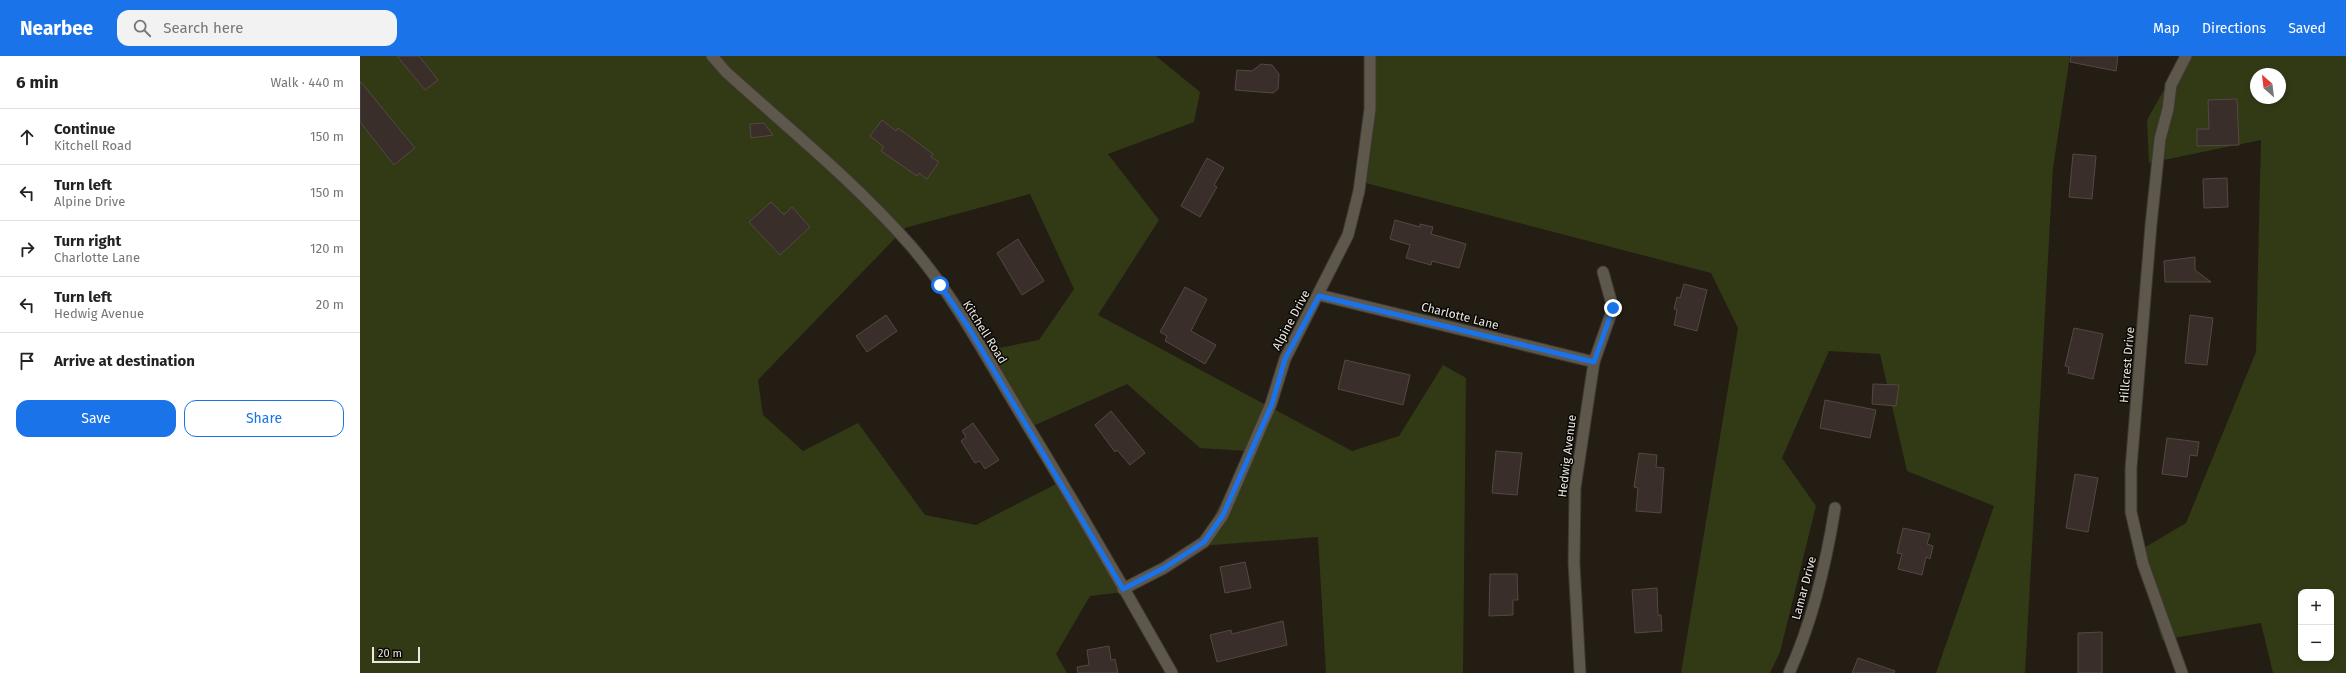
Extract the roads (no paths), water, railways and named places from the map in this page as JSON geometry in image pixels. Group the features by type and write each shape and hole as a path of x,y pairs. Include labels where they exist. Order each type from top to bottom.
{"street":[{"name":"Kitchell Road","path":"712,56 726,72 862,194 911,247 967,325 1172,673"},
{"name":"Alpine Drive","path":"1123,589 1164,568 1204,542 1223,515 1272,404 1285,359 1319,296 1348,235 1359,191 1370,109 1370,56"},
{"name":"Hillcrest Drive","path":"2182,673 2143,564 2130,512 2132,460 2151,225 2160,139 2168,109 2171,85 2186,56"},
{"name":"Hedwig Avenue","path":"1580,673 1574,563 1574,488 1594,362 1613,308 1603,272"},
{"name":"Charlotte Lane","path":"1319,296 1594,362"},
{"name":"Lamar Drive","path":"1789,673 1807,627 1822,577 1835,508"}]}
